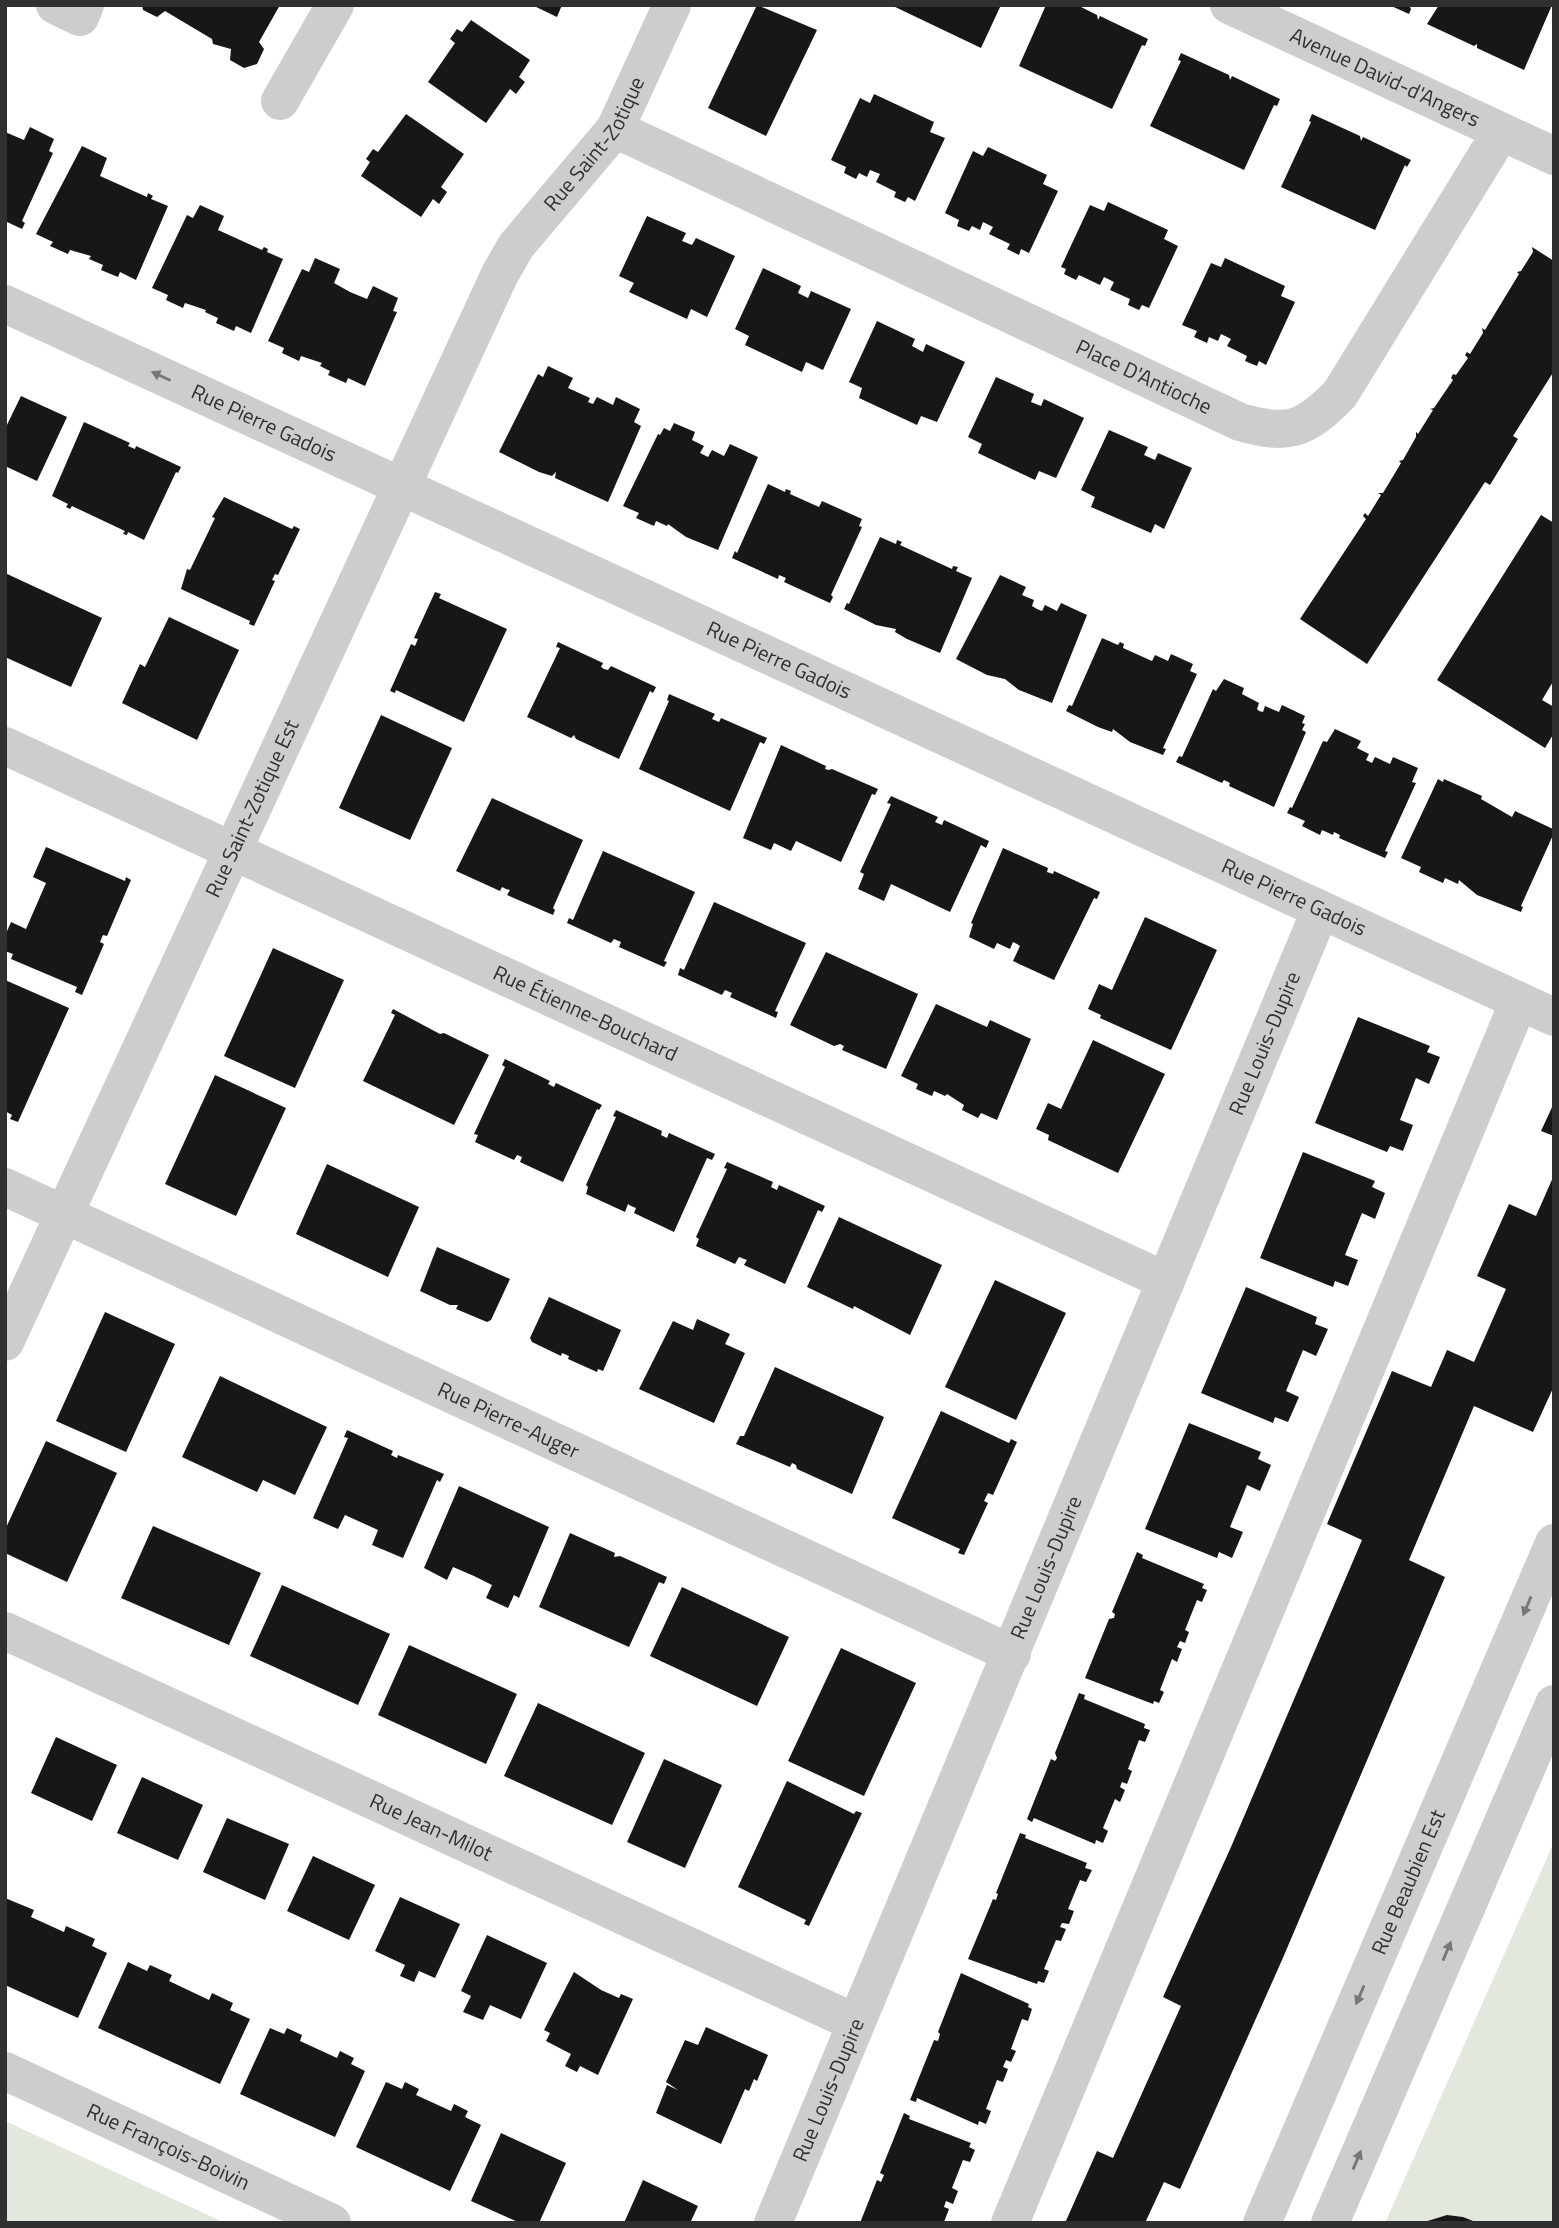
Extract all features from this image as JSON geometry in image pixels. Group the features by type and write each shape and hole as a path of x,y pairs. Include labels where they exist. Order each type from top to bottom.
{"street":[{"path":"55,5 80,17 85,5"},
{"path":"280,101 335,5"},
{"name":"Rue Saint-Zotique","path":"500,274 516,246 615,129 672,5"},
{"name":"Avenue David-d'Angers","path":"1229,5 1501,132"},
{"name":"Place D'Antioche","path":"615,129 1240,422 1269,430 1296,429 1320,415 1340,394 1501,132"},
{"path":"1501,132 1554,156"},
{"name":"Rue Saint-Zotique Est","path":"5,1342 500,274"},
{"name":"Rue Pierre Gadois","path":"5,304 1554,1017"},
{"name":"Rue Étienne-Bouchard","path":"5,746 1166,1281"},
{"name":"Rue Louis-Dupire","path":"773,2223 1320,911"},
{"path":"1010,2223 1519,1001"},
{"name":"Rue Pierre-Auger","path":"5,1187 1012,1654"},
{"name":"Rue Beaubien Est","path":"1262,2223 1554,1543"},
{"name":"Rue Jean-Milot","path":"5,1631 856,2024"},
{"path":"1331,2223 1554,1704"},
{"name":"Rue François-Boivin","path":"5,2071 332,2223"}],"shaded area":[{"path":"1554,1842 1554,2223 1385,2223"},
{"path":"5,2121 225,2223 5,2223"}],"building":[{"path":"142,5 280,5 259,42 264,49 257,64 244,68 230,60 231,49 213,44 212,39 165,11 157,17 143,10"},
{"path":"532,5 562,5 557,17"},
{"path":"757,5 817,30 766,136 708,108"},
{"path":"891,5 1001,5 981,48"},
{"path":"1046,5 1077,5 1097,15 1098,20 1100,16 1148,39 1145,46 1142,45 1112,109 1019,66"},
{"path":"1389,5 1409,5 1411,9 1409,14"},
{"path":"1439,5 1552,5 1524,70 1477,48 1477,44 1474,46 1427,24"},
{"path":"471,20 530,60 519,77 525,82 516,94 510,89 486,123 428,82 455,43 450,39 457,29 462,32"},
{"path":"1181,53 1229,75 1230,80 1232,76 1280,99 1277,106 1274,105 1244,170 1150,126 1181,61 1178,60"},
{"path":"874,94 934,122 930,132 945,138 915,201 908,197 905,202 894,197 896,192 876,182 880,174 870,170 867,177 859,173 856,179 844,173 846,167 831,160 860,98 870,103"},
{"path":"406,114 464,154 441,187 447,192 439,204 433,199 421,217 361,176 370,162 366,159 373,149 378,152"},
{"path":"1312,114 1360,136 1361,141 1363,137 1411,160 1407,167 1405,165 1375,230 1281,187 1311,122 1309,121"},
{"path":"30,127 54,139 49,151 53,153 22,221 25,223 22,229 5,221 5,132 24,140"},
{"path":"82,146 107,158 100,176 147,197 148,193 153,196 151,199 168,206 136,280 120,272 118,277 101,270 103,265 89,259 91,256 70,250 68,254 50,246 53,242 36,234"},
{"path":"988,147 1047,175 1043,184 1058,191 1029,253 1021,249 1019,255 1007,249 1010,244 989,234 993,227 983,222 980,230 972,226 969,231 957,226 959,220 945,213 973,151 983,156"},
{"path":"1108,202 1168,230 1164,239 1178,246 1149,308 1142,305 1139,310 1128,305 1130,299 1110,290 1114,282 1104,277 1100,285 1079,275 1076,280 1064,274 1066,269 1061,267 1090,205 1104,211"},
{"path":"200,205 224,216 218,230 262,250 264,247 268,249 267,252 283,259 251,333 236,326 234,331 216,323 218,318 205,312 206,310 185,303 183,308 166,300 168,295 152,288 187,215 193,218"},
{"path":"647,216 686,233 682,241 692,245 696,238 735,256 707,317 691,309 687,319 629,292 634,283 619,276"},
{"path":"1532,247 1554,261 1554,371 1513,436 1518,439 1490,485 1485,482 1367,664 1300,619 1366,519 1363,516 1365,513 1368,516 1381,495 1378,493 1383,493 1401,463 1399,461 1403,460 1416,437 1416,432 1418,434 1433,410 1430,409 1434,408 1453,380 1453,374 1456,375 1468,358 1465,355 1467,352 1470,354 1483,333 1482,328 1485,330 1519,274 1517,272 1521,271 1533,252"},
{"path":"315,258 340,269 334,283 350,292 367,299 373,286 398,298 393,311 397,312 365,386 348,378 346,383 328,375 330,371 320,366 322,363 301,356 299,361 282,353 284,348 268,341 302,269 309,272"},
{"path":"1225,258 1285,286 1281,296 1295,302 1266,365 1259,361 1257,366 1245,361 1247,356 1227,346 1231,339 1221,334 1218,341 1209,337 1207,343 1194,337 1197,331 1182,325 1211,263 1221,267"},
{"path":"763,268 801,286 798,293 808,298 811,291 851,309 823,370 806,362 802,372 745,345 749,336 735,329"},
{"path":"877,321 915,339 912,346 923,352 926,344 965,362 937,422 921,416 917,425 859,398 862,388 849,382"},
{"path":"548,366 573,378 568,388 590,398 588,402 593,404 597,397 613,405 616,397 640,409 634,422 641,426 608,502 555,478 556,472 552,476 539,472 499,452 538,374 543,377"},
{"path":"996,377 1034,394 1031,402 1041,406 1044,399 1084,418 1056,478 1039,471 1035,480 978,453 982,444 968,437"},
{"path":"21,396 67,417 37,481 5,466 5,429"},
{"path":"84,422 130,443 128,446 135,449 136,446 181,467 178,473 176,472 144,540 128,532 127,535 123,534 125,531 72,506 70,509 66,507 68,504 52,496"},
{"path":"674,423 695,432 692,440 704,446 700,453 708,457 712,450 724,456 730,444 758,457 718,550 686,537 668,524 667,526 656,521 654,526 636,518 639,513 623,506 658,434 660,435 664,428 670,431"},
{"path":"1109,430 1148,447 1144,455 1155,460 1158,453 1192,468 1164,529 1155,524 1151,533 1091,507 1095,497 1081,490"},
{"path":"768,484 785,492 786,489 791,491 790,494 819,507 822,501 862,519 859,526 862,527 831,595 833,597 830,603 784,582 786,578 779,575 778,579 732,558 735,551 737,553"},
{"path":"224,497 292,529 294,526 300,529 278,575 275,574 272,580 275,581 254,626 249,624 250,621 181,589 187,569 190,570 215,518 212,517"},
{"path":"1541,515 1554,523 1554,680 1542,700 1554,707 1554,733 1545,748 1437,680"},
{"path":"880,537 896,544 897,540 902,542 900,545 952,569 953,566 958,567 956,571 972,578 940,653 907,639 895,632 896,629 876,625 844,609 847,603 849,604"},
{"path":"5,573 102,618 71,687 5,657"},
{"path":"1000,575 1026,587 1022,595 1034,600 1032,606 1037,609 1042,611 1045,605 1057,611 1061,603 1087,615 1052,703 1019,690 1005,679 987,675 956,659"},
{"path":"435,592 441,594 439,598 507,629 464,722 396,690 395,693 390,691 411,644 415,646 418,639 414,638"},
{"path":"169,617 239,650 197,740 122,703 140,664 145,667"},
{"path":"1102,638 1118,645 1120,642 1124,644 1123,648 1152,661 1155,655 1168,661 1171,654 1193,664 1190,671 1197,674 1163,748 1166,749 1163,755 1130,742 1113,729 1112,732 1098,727 1066,711 1069,705 1072,706"},
{"path":"558,642 603,663 601,667 604,669 608,670 611,666 656,687 653,693 650,691 619,759 576,739 574,735 571,738 527,717 560,648 556,647"},
{"path":"1224,679 1244,688 1242,694 1259,703 1259,711 1263,712 1265,706 1279,712 1282,705 1305,716 1302,730 1306,732 1274,807 1229,786 1230,783 1224,780 1222,783 1176,762 1179,756 1182,757 1213,689 1216,691"},
{"path":"669,694 715,714 712,719 719,722 721,718 767,738 764,744 760,742 730,811 639,769 669,701"},
{"path":"381,715 452,748 410,840 339,808"},
{"path":"1335,729 1361,741 1357,748 1369,754 1366,760 1372,763 1375,757 1390,764 1393,757 1418,768 1412,782 1416,783 1385,851 1388,852 1385,858 1339,838 1340,835 1334,832 1333,835 1322,830 1320,835 1302,826 1305,821 1287,813 1290,807 1292,808 1323,741 1327,742"},
{"path":"781,745 826,766 825,769 832,769 878,789 875,795 872,794 841,862 796,841 791,851 774,843 771,850 743,838"},
{"path":"1438,779 1443,782 1444,779 1482,796 1481,799 1512,817 1515,811 1553,829 1553,835 1521,906 1521,912 1477,895 1459,880 1458,884 1445,878 1443,883 1419,872 1421,867 1401,858"},
{"path":"891,796 938,817 935,822 942,825 944,820 989,841 986,848 981,845 950,912 891,884 884,901 858,889 864,874 860,872 891,804 887,803"},
{"path":"492,798 583,840 553,908 553,915 507,895 510,890 502,887 500,891 456,871"},
{"path":"46,847 125,881 126,877 131,880 107,936 103,935 100,942 104,944 82,995 75,992 77,987 11,959 13,954 5,951 5,936 11,922 26,929 46,883 33,877"},
{"path":"1003,848 1048,868 1047,872 1053,874 1054,871 1100,892 1097,899 1094,898 1054,980 1013,961 1020,946 1017,944 1013,942 1010,949 997,943 994,949 969,937 973,924 971,923"},
{"path":"603,851 695,892 664,961 667,962 664,967 619,947 621,942 614,939 611,943 567,923 569,918 573,920"},
{"path":"714,902 806,943 775,1011 778,1012 776,1018 730,997 732,993 725,990 722,995 678,975 680,968 684,970"},
{"path":"1145,917 1217,950 1171,1050 1100,1018 1101,1015 1088,1009 1099,984 1112,990"},
{"path":"273,948 344,980 295,1088 224,1056"},
{"path":"826,952 918,994 886,1069 842,1050 844,1046 840,1044 834,1046 790,1025"},
{"path":"5,980 69,1008 18,1122 10,1119 12,1115 5,1111"},
{"path":"936,1004 987,1027 990,1020 1031,1039 997,1120 981,1113 978,1118 962,1110 964,1105 947,1094 945,1096 934,1091 932,1096 916,1089 918,1084 901,1076"},
{"path":"393,1009 440,1034 444,1033 489,1055 454,1125 363,1081 395,1015 391,1013"},
{"path":"1358,1017 1430,1046 1427,1052 1440,1057 1429,1084 1416,1078 1400,1120 1413,1125 1403,1151 1390,1146 1387,1152 1315,1123"},
{"path":"1093,1040 1165,1074 1118,1173 1048,1140 1049,1135 1036,1129 1048,1103 1061,1109"},
{"path":"505,1059 550,1081 548,1084 554,1087 556,1083 602,1105 597,1109 563,1182 520,1162 522,1157 517,1155 514,1160 475,1142 478,1135 474,1134 505,1067 502,1065"},
{"path":"215,1075 286,1108 236,1216 165,1184"},
{"path":"1554,1103 1554,1136 1541,1131"},
{"path":"616,1110 662,1131 661,1135 667,1138 669,1133 715,1154 712,1160 707,1158 674,1232 634,1213 636,1208 628,1204 625,1212 586,1194 586,1185 616,1117 613,1116"},
{"path":"1303,1152 1375,1181 1372,1187 1385,1193 1375,1219 1362,1213 1345,1255 1358,1260 1348,1286 1335,1281 1333,1287 1260,1258"},
{"path":"727,1162 773,1182 771,1187 777,1190 779,1185 825,1206 822,1212 818,1210 785,1284 744,1265 747,1260 739,1257 735,1264 696,1246 699,1239 696,1237 727,1169 724,1168"},
{"path":"327,1164 419,1207 388,1277 296,1234"},
{"path":"1554,1175 1554,1386 1533,1432 1474,1406 1409,1560 1445,1577 1282,1960 1180,2189 1164,2182 1145,2223 1065,2223 1097,2151 1113,2158 1181,2006 1163,1997 1231,1847 1362,1540 1327,1524 1392,1371 1431,1387 1447,1350 1474,1362 1506,1289 1477,1276 1509,1204 1536,1216"},
{"path":"839,1217 942,1265 910,1335 854,1306 853,1309 807,1287"},
{"path":"437,1247 510,1279 491,1320 487,1322 456,1309 458,1305 450,1305 420,1291"},
{"path":"995,1280 1066,1313 1016,1420 945,1387"},
{"path":"1246,1287 1317,1317 1315,1324 1328,1329 1316,1356 1303,1350 1286,1391 1299,1397 1288,1422 1275,1417 1273,1423 1201,1393"},
{"path":"549,1297 621,1330 603,1371 598,1369 597,1372 568,1359 569,1356 562,1353 561,1356 532,1342 530,1338"},
{"path":"105,1312 175,1344 126,1452 56,1421"},
{"path":"697,1319 730,1334 725,1344 745,1353 714,1423 639,1389 673,1321 693,1330"},
{"path":"775,1367 884,1417 852,1494 797,1469 792,1463 790,1467 736,1444 740,1436 744,1436"},
{"path":"220,1376 327,1427 295,1495 263,1480 257,1492 182,1457"},
{"path":"941,1411 1009,1443 1011,1439 1017,1442 993,1495 988,1493 984,1501 988,1503 964,1555 958,1553 960,1549 892,1518"},
{"path":"1189,1423 1261,1452 1258,1459 1271,1465 1260,1491 1247,1485 1230,1527 1243,1532 1232,1558 1219,1552 1217,1558 1145,1529"},
{"path":"347,1430 393,1451 391,1455 397,1458 398,1455 444,1474 440,1482 437,1480 403,1558 372,1545 378,1530 345,1515 338,1529 313,1518 348,1438 344,1437"},
{"path":"46,1441 117,1473 67,1582 5,1553 5,1530"},
{"path":"459,1486 549,1527 519,1598 514,1595 508,1608 486,1598 492,1585 474,1576 453,1567 447,1580 424,1568"},
{"path":"153,1526 261,1573 229,1645 121,1598"},
{"path":"570,1533 615,1553 614,1557 620,1556 667,1577 664,1584 659,1582 629,1647 539,1607"},
{"path":"1137,1552 1143,1555 1142,1558 1204,1584 1202,1588 1207,1590 1202,1602 1197,1600 1185,1630 1189,1632 1185,1643 1180,1641 1177,1647 1182,1649 1177,1662 1172,1659 1160,1690 1164,1692 1159,1703 1154,1701 1153,1704 1085,1678 1109,1619 1114,1618 1115,1614 1112,1612"},
{"path":"282,1585 390,1634 358,1705 250,1656"},
{"path":"682,1587 789,1637 757,1706 650,1656"},
{"path":"409,1645 517,1694 486,1764 378,1715"},
{"path":"841,1648 916,1683 864,1796 788,1761"},
{"path":"1079,1693 1085,1695 1084,1699 1145,1724 1144,1728 1150,1730 1145,1742 1139,1740 1128,1769 1132,1771 1127,1784 1122,1782 1120,1787 1125,1790 1120,1802 1115,1799 1103,1828 1108,1831 1103,1843 1096,1840 1095,1844 1034,1818 1032,1822 1027,1819 1051,1759 1055,1761 1057,1758 1055,1753"},
{"path":"538,1703 645,1753 612,1825 504,1776"},
{"path":"56,1737 117,1765 92,1821 31,1793"},
{"path":"664,1759 722,1785 685,1868 627,1842"},
{"path":"142,1777 203,1805 178,1860 117,1833"},
{"path":"787,1781 854,1814 856,1811 862,1813 809,1926 804,1924 806,1920 738,1887"},
{"path":"227,1818 289,1844 265,1900 203,1872"},
{"path":"1020,1833 1026,1835 1025,1838 1087,1863 1085,1868 1092,1870 1086,1882 1080,1880 1068,1909 1074,1911 1069,1924 1062,1923 1060,1927 1066,1929 1061,1941 1056,1940 1044,1969 1049,1971 1044,1983 1038,1981 1037,1984 968,1959 993,1899 996,1900 996,1893"},
{"path":"313,1856 375,1885 349,1940 287,1911"},
{"path":"400,1897 460,1924 435,1978 419,1971 414,1982 400,1976 405,1965 375,1951"},
{"path":"5,1898 34,1910 31,1917 64,1932 66,1926 95,1939 92,1946 107,1953 78,2018 5,1985"},
{"path":"487,1935 547,1963 521,2019 490,2005 483,2020 463,2012 471,1996 461,1991"},
{"path":"128,1962 147,1971 150,1965 172,1975 169,1981 209,2000 212,1993 233,2003 230,2010 250,2019 220,2084 98,2028"},
{"path":"574,1972 601,1990 619,1998 621,1994 633,1999 598,2075 580,2066 577,2072 565,2066 571,2054 546,2041 550,2033 544,2030"},
{"path":"961,1973 1029,2004 1028,2007 1032,2009 1028,2021 1022,2019 1011,2049 1016,2051 1011,2062 1006,2060 1003,2067 1008,2069 1003,2082 997,2080 986,2109 991,2111 986,2124 979,2121 978,2125 917,2098 916,2102 910,2100 934,2040 938,2041 938,2032"},
{"path":"706,2027 768,2055 757,2081 754,2079 749,2091 745,2089 721,2144 656,2113 667,2085 678,2090 666,2082 685,2040 698,2045"},
{"path":"270,2028 284,2034 287,2028 302,2035 300,2041 337,2058 340,2051 354,2058 351,2064 365,2071 335,2137 240,2094"},
{"path":"386,2082 402,2089 405,2082 419,2089 416,2095 451,2111 454,2104 468,2111 465,2117 481,2125 450,2191 356,2147"},
{"path":"904,2113 910,2116 909,2119 971,2143 969,2147 975,2150 970,2162 963,2160 952,2188 958,2191 953,2204 946,2201 944,2207 949,2209 944,2222 860,2223 877,2180 881,2182 884,2175 880,2173"},
{"path":"501,2133 566,2163 539,2223 520,2223 471,2201"},
{"path":"643,2180 698,2206 690,2223 624,2223"},
{"path":"1447,2215 1463,2217 1478,2223 1421,2223"}]}
